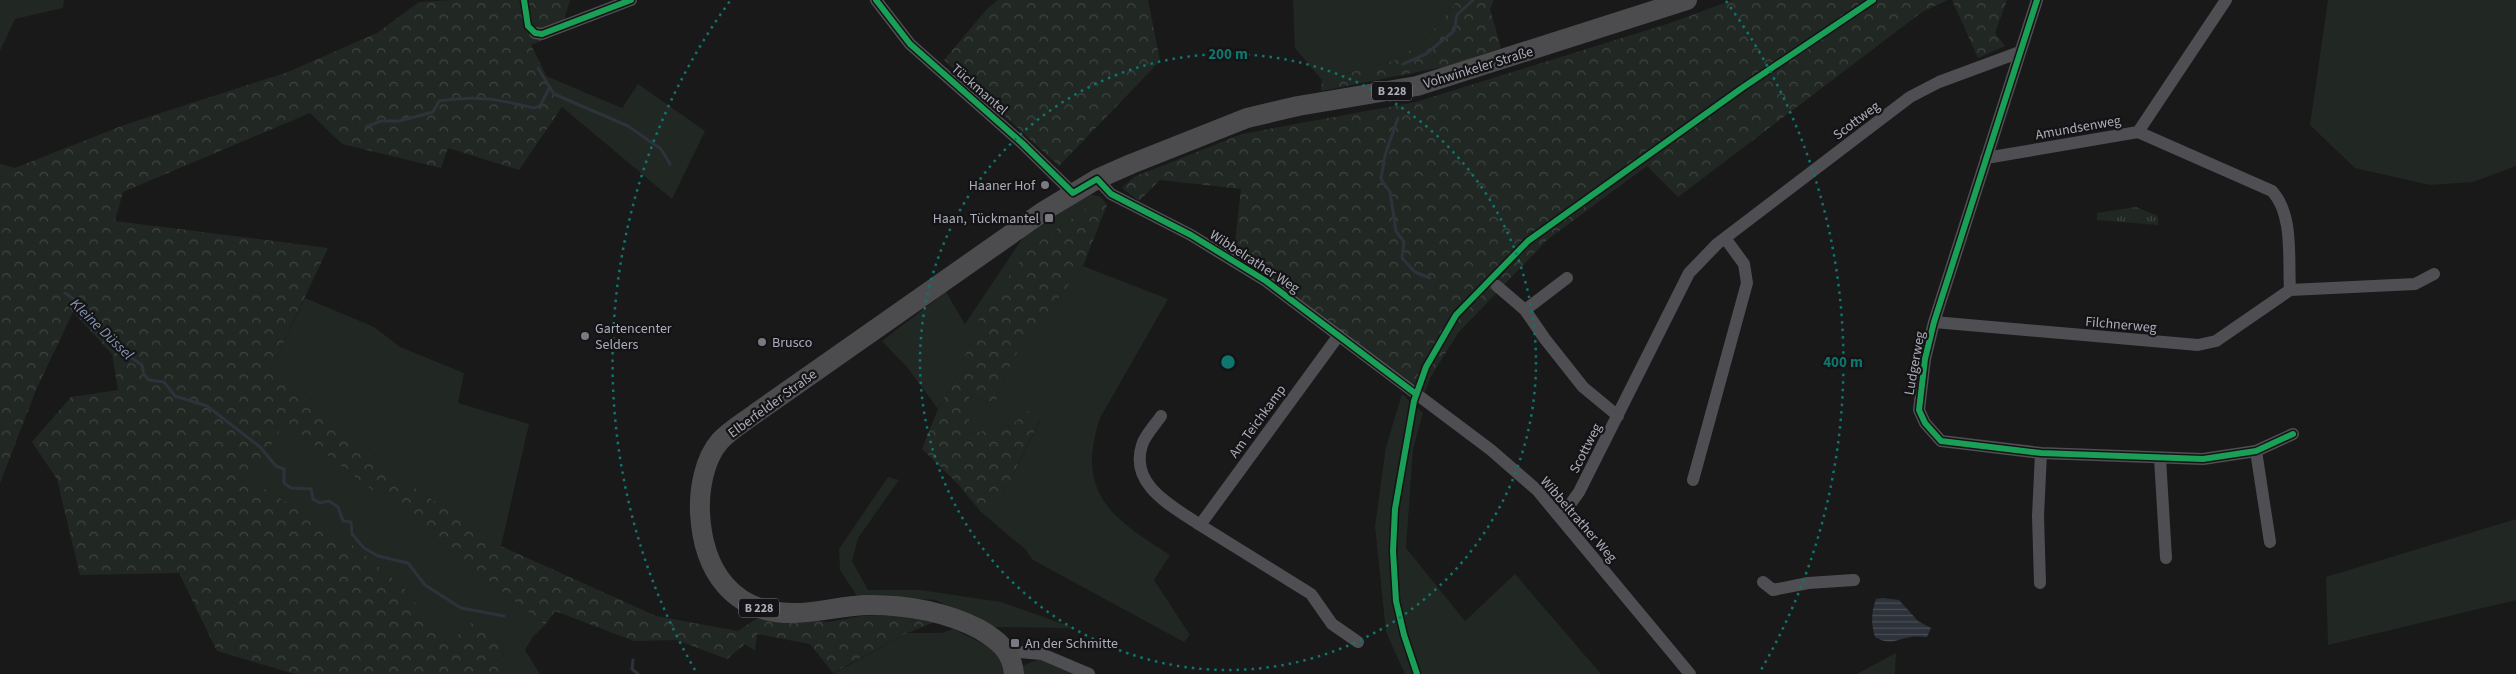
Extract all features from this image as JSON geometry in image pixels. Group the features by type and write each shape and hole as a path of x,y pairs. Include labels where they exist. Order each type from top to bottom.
{"main road":[{"name":"Vohwinkeler Straße","path":"1098,179 1247,118 1290,107 1417,86 1687,0"},
{"name":"Elberfelder Straße","path":"1008,651 993,637 956,618 920,608 868,605 778,613 745,603 724,586 713,569 706,550 701,521 703,482 711,454 719,442 729,433 1073,193 1098,179"},
{"path":"1008,651 1014,665 1014,674"}],"street":[{"path":"535,33 542,34 631,0"},
{"name":"Tückmantel","path":"876,0 910,44 1022,143 1073,193"},
{"name":"Ludgerweg","path":"2037,0 1934,322 1920,389 1919,410 1925,423 1941,441 2041,454 2160,458 2203,459 2256,451 2293,434"},
{"name":"Amundsenweg","path":"1986,158 2138,132 2226,0"},
{"name":"Scottweg","path":"1561,518 1579,492 1689,273 1724,238 1910,98 1939,82 2020,52"},
{"path":"2138,132 2272,191 2282,204 2286,223 2290,290 2415,284 2434,274"},
{"name":"Wibbelrather Weg","path":"1098,179 1111,194 1191,235 1266,281 1427,402"},
{"path":"1693,480 1747,283 1744,264 1724,238"},
{"path":"1525,310 1567,278"},
{"name":"Scottweg","path":"1497,286 1525,310 1583,387 1618,416"},
{"name":"Filchnerweg","path":"1934,322 2198,345 2216,341 2290,290"},
{"name":"Am Teichkamp","path":"1200,525 1339,335"},
{"name":"Wibbeltrather Weg","path":"1427,402 1491,450 1537,490 1690,674"},
{"path":"1161,416 1142,444 1140,464 1142,475 1150,488 1200,525 1311,594 1332,624 1358,642"},
{"path":"2256,451 2270,542"},
{"path":"2040,583 2038,516 2041,454"},
{"path":"2160,458 2166,558"},
{"path":"1763,582 1773,590 1808,583 1854,580"},
{"path":"1008,651 1042,654 1089,674"}],"green space":[{"path":"0,0 64,0 63,8 15,19 0,51"},
{"path":"452,0 570,0 560,33 531,45 562,107 519,170 448,148 441,168 342,144 310,113 123,192 115,221 328,248 273,365 403,480 501,546 656,616 738,631 759,617 829,622 861,616 906,615 943,619 907,633 833,673 810,644 757,634 755,651 745,644 727,659 677,640 634,641 555,611 545,625 285,422 250,480 345,539 404,588 448,644 471,623 503,640 502,674 295,674 217,651 179,573 80,575 57,479 32,442 71,397 118,390 112,354 73,312 36,390 0,483 0,164 15,168 124,125 288,72 377,33 419,2"},
{"path":"998,0 1148,0 1160,61 1059,166 944,60 987,9"},
{"path":"1293,0 1458,0 1427,38 1396,60 1322,80 1295,48"},
{"path":"1458,0 1494,0 1490,9 1501,48 1448,66 1321,91 1322,80 1396,60 1427,38"},
{"path":"1733,0 1948,0 1922,12 1678,197 1647,166 1547,240 1458,333 1430,378 1425,392 1234,250 1241,189 1160,180 1139,201 1122,188 1134,177 1242,134 1416,102 1667,24"},
{"path":"1952,0 2007,0 1995,33 2005,46 1978,58"},
{"path":"2328,0 2516,0 2516,166 2473,182 2430,185 2355,168 2310,125"},
{"path":"546,76 622,108 638,84 705,131 672,199 562,107"},
{"path":"1090,194 1101,197 1028,250 981,314 958,374 938,409 907,367 882,341 946,292 965,324 1024,236"},
{"path":"1101,197 1107,205 1083,266 1014,357 995,403 969,396 969,434 1012,425 1028,411 1040,420 998,505 982,513 957,483 922,449 938,409 958,374 981,314 1028,250"},
{"path":"2136,207 2158,216 2158,225 2097,220 2097,213"},
{"path":"1083,266 1168,299 1100,418 1093,444 1092,466 1096,485 1104,501 1116,515 1131,529 1170,555 1154,580 1190,635 1184,642 1033,560 1025,549 982,513 998,505 1040,421 1028,412 1012,425 969,434 969,396 995,403 1014,357"},
{"path":"305,298 374,327 400,347 464,373 458,403 529,424 501,546 403,480 273,365"},
{"path":"1402,394 1423,413 1413,449 1406,548 1465,621 1515,574 1601,674 1405,674 1386,632 1375,526 1386,447"},
{"path":"285,422 545,625 532,638 525,650 540,674 502,674 503,640 448,644 404,588 250,480"},
{"path":"888,477 899,480 858,538 852,561 868,590 920,590 1001,602 1074,628 994,627 936,600 857,596 840,570 839,549"},
{"path":"2516,519 2516,600 2328,645 2326,577"},
{"path":"953,629 990,647 1005,665 1004,673 1055,653 1094,669 1093,674 833,674 907,633 942,633"},
{"path":"1896,653 1895,674 1857,674"}],"shaded area":[{"path":"1876,599 1899,600 1918,621 1931,628 1927,637 1885,641 1875,637 1872,623 1873,609"}],"waterway":[{"path":"1403,64 1426,54 1454,31 1457,15 1473,0"},
{"path":"538,68 554,94 628,126 661,149 670,164"},
{"path":"366,127 381,121 399,121 433,112 439,101 452,99 487,99 534,108 540,106 550,87"},
{"path":"1398,118 1385,155 1381,179 1390,192 1396,231 1404,242 1402,258 1415,272 1430,278"},
{"name":"Kleine Düssel","path":"65,293 89,311 96,326 104,329 121,343 123,352 142,365 144,375 149,380 164,382 175,396 207,406 260,447 276,466 284,469 284,483 291,488 311,489 313,499 320,503 329,501 338,507 343,521 351,522 352,534 364,548 378,556 408,563 425,585 461,608 504,616"},
{"name":"Kleine Düssel","path":"633,660 632,669 638,674"}],"cycle path":[{"path":"524,0 528,26 535,33 542,34 631,0"},
{"path":"876,0 910,44 1022,143 1073,193 1097,179 1111,194 1191,235 1266,281 1416,394"},
{"path":"1417,674 1404,635 1396,601 1393,551 1395,509 1414,401 1426,367 1456,315 1528,241 1742,88 1873,0"},
{"path":"2037,0 1934,322 1925,359 1919,410 1925,423 1941,441 2041,453 2203,459 2256,451 2293,434"}],"place":[{"name":"Haaner Hof","path":"1045,185"},
{"name":"Haan, Tückmantel","path":"1049,218"},
{"name":"Gartencenter Selders","path":"585,336"},
{"name":"Brusco","path":"762,342"},
{"name":"An der Schmitte","path":"1015,643"}]}
